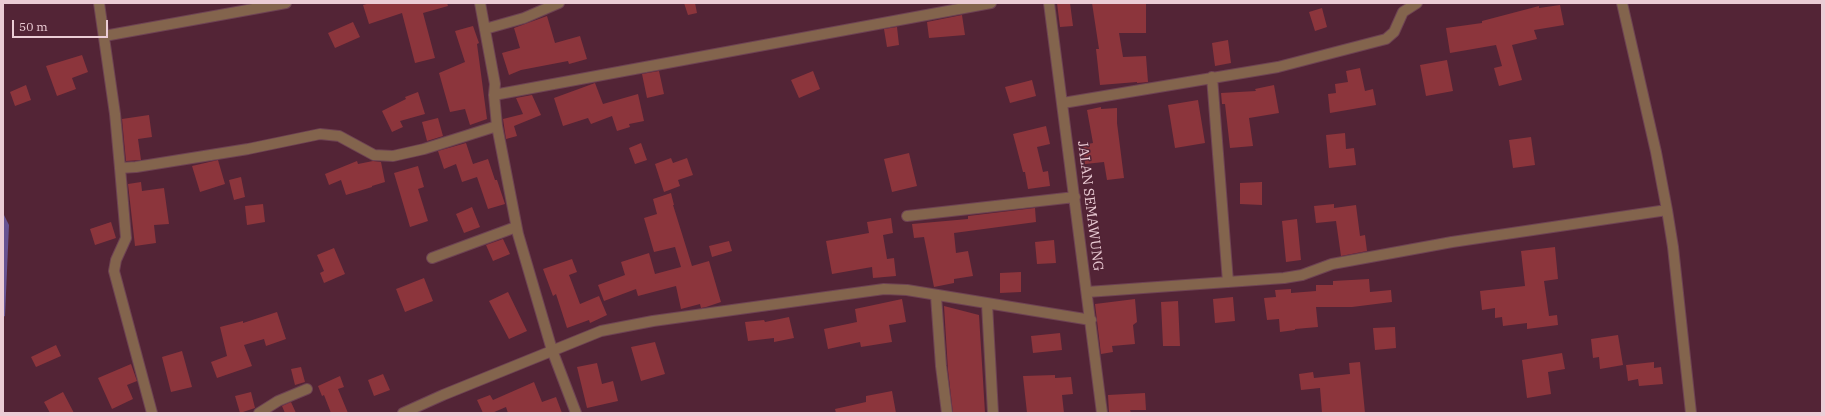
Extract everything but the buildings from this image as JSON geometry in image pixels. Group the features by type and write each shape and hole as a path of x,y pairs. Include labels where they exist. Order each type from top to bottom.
{"street":[{"path":"99,3 115,114 126,238 116,260 114,271 152,413"},
{"path":"104,36 286,3"},
{"path":"480,3 495,84 494,95 497,126 516,227 552,350 576,413"},
{"path":"485,29 524,18 559,3"},
{"path":"494,95 991,3"},
{"name":"JALAN SEMAWUNG","path":"1049,3 1102,413"},
{"path":"1063,103 1278,67 1386,39 1394,32 1401,8 1418,3"},
{"path":"1623,3 1656,152 1667,210 1673,246 1692,413"},
{"path":"1212,78 1228,282"},
{"path":"120,168 136,167 248,149 320,134 339,136 374,155 393,156 424,149 497,126"},
{"path":"907,216 1075,197"},
{"path":"1087,292 1284,278 1302,275 1332,264 1452,242 1667,210"},
{"path":"432,258 516,227"},
{"path":"403,413 601,331 733,310 895,288 936,296 1091,320"},
{"path":"936,296 941,366 947,413"},
{"path":"987,304 993,413"},
{"path":"259,413 278,401 307,388"}],"shaded area":[{"path":"3,213 9,225 5,316 3,317"}]}
